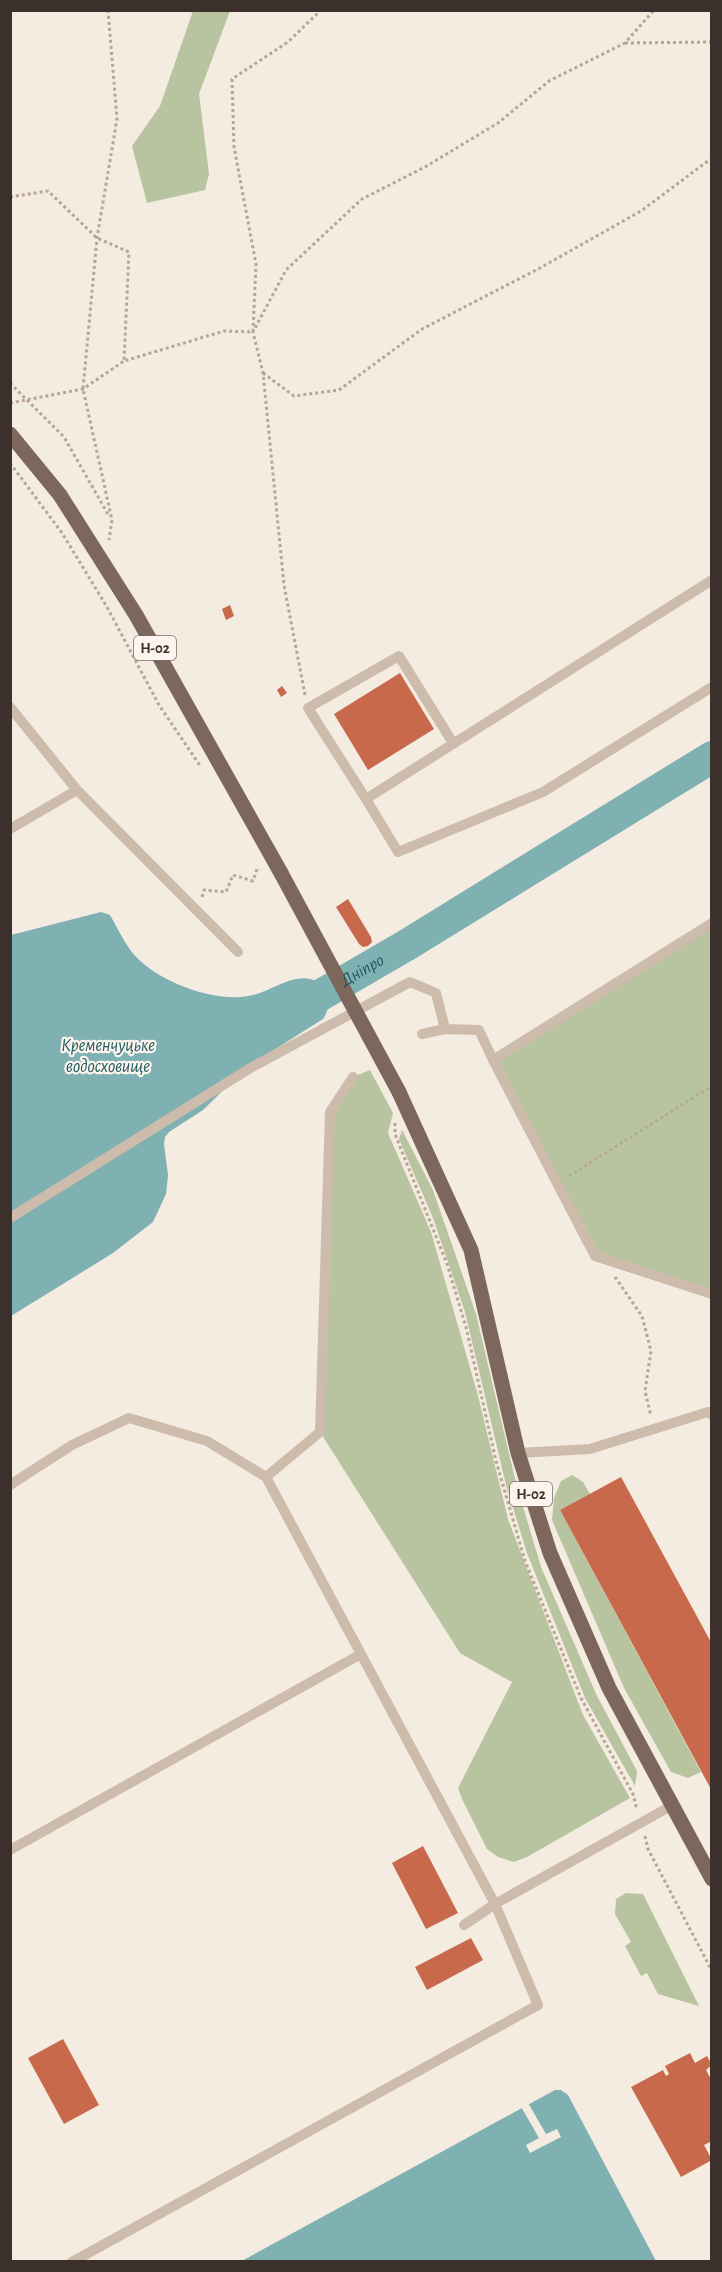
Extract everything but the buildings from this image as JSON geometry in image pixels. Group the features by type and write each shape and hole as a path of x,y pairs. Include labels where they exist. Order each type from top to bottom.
{"main road":[{"name":"Н-02","path":"10,434 60,495 136,615 281,873 399,1092 471,1250 518,1453 549,1553 609,1688 711,1879"}],"lane":[{"path":"366,799 711,580"},
{"path":"453,743 399,656 308,708 398,852 543,792 711,687"},
{"path":"10,707 77,790 238,952"},
{"path":"10,830 77,790"},
{"path":"493,1060 711,922"},
{"path":"10,1218 252,1067 410,982 436,993 445,1029"},
{"path":"422,1034 445,1029 479,1030 595,1256 711,1294"},
{"path":"266,1477 320,1432 330,1112 353,1077"},
{"path":"518,1453 590,1449 708,1412 711,1414"},
{"path":"10,1485 72,1445 129,1418 207,1441 266,1477 495,1904 538,2005 72,2262"},
{"path":"10,1850 362,1654"},
{"path":"464,1925 495,1904 671,1806"}],"path":[{"path":"105,564 112,520 83,388 97,238 117,119 108,10"},
{"path":"308,708 284,585 263,373 253,332 256,264 234,147 232,79 288,42 321,10"},
{"path":"253,332 286,270 362,199 425,167 498,123 549,81 624,43 654,10"},
{"path":"624,43 711,42"},
{"path":"263,373 294,396 339,390 422,329 540,268 641,211 711,158"},
{"path":"10,197 48,191 97,238 129,252 124,361"},
{"path":"10,403 83,388 124,361 224,331 253,332"},
{"path":"10,383 63,437 112,520"},
{"path":"10,463 62,533 107,607 159,705 202,769"},
{"path":"198,910 204,890 226,892 233,875 253,881 256,869 262,868"},
{"path":"557,1184 711,1086"},
{"path":"595,1256 615,1278 642,1316 651,1351 645,1391 654,1429"}],"green space":[{"path":"193,11 230,11 199,94 209,174 205,190 147,203 132,146 160,106"},
{"path":"711,923 711,1294 595,1256 493,1060"},
{"path":"370,1070 393,1113 388,1133 431,1232 477,1392 508,1519 583,1715 630,1798 527,1857 514,1862 498,1857 487,1849 458,1788 512,1682 460,1653 320,1432 330,1112 353,1077"},
{"path":"402,1130 433,1190 476,1314 516,1483 541,1567 597,1696 637,1771 635,1786 585,1698 527,1553 506,1485 465,1312 433,1218 399,1139"},
{"path":"572,1475 583,1482 590,1494 560,1510 701,1772 688,1778 671,1772 624,1688 552,1520 554,1498 561,1481"},
{"path":"626,1893 643,1894 699,2006 658,1994 647,1973 641,1976 625,1946 631,1942 615,1914 616,1899"}],"water":[{"name":"Кременчуцьке водосховище","path":"101,912 110,915 128,947 142,962 155,972 189,989 225,997 242,997 303,978 316,981 321,985 327,996 328,1008 323,1019 247,1067 203,1110 169,1132 164,1144 168,1175 166,1194 153,1222 113,1253 11,1316 11,935"},
{"path":"555,2090 561,2090 568,2095 656,2261 240,2262"}],"pier":[{"path":"527,2101 546,2134 557,2129 561,2137 530,2153 526,2145 539,2138 520,2105"}],"waterway":[{"name":"Дніпро","path":"288,1014 405,946 712,757"}]}
